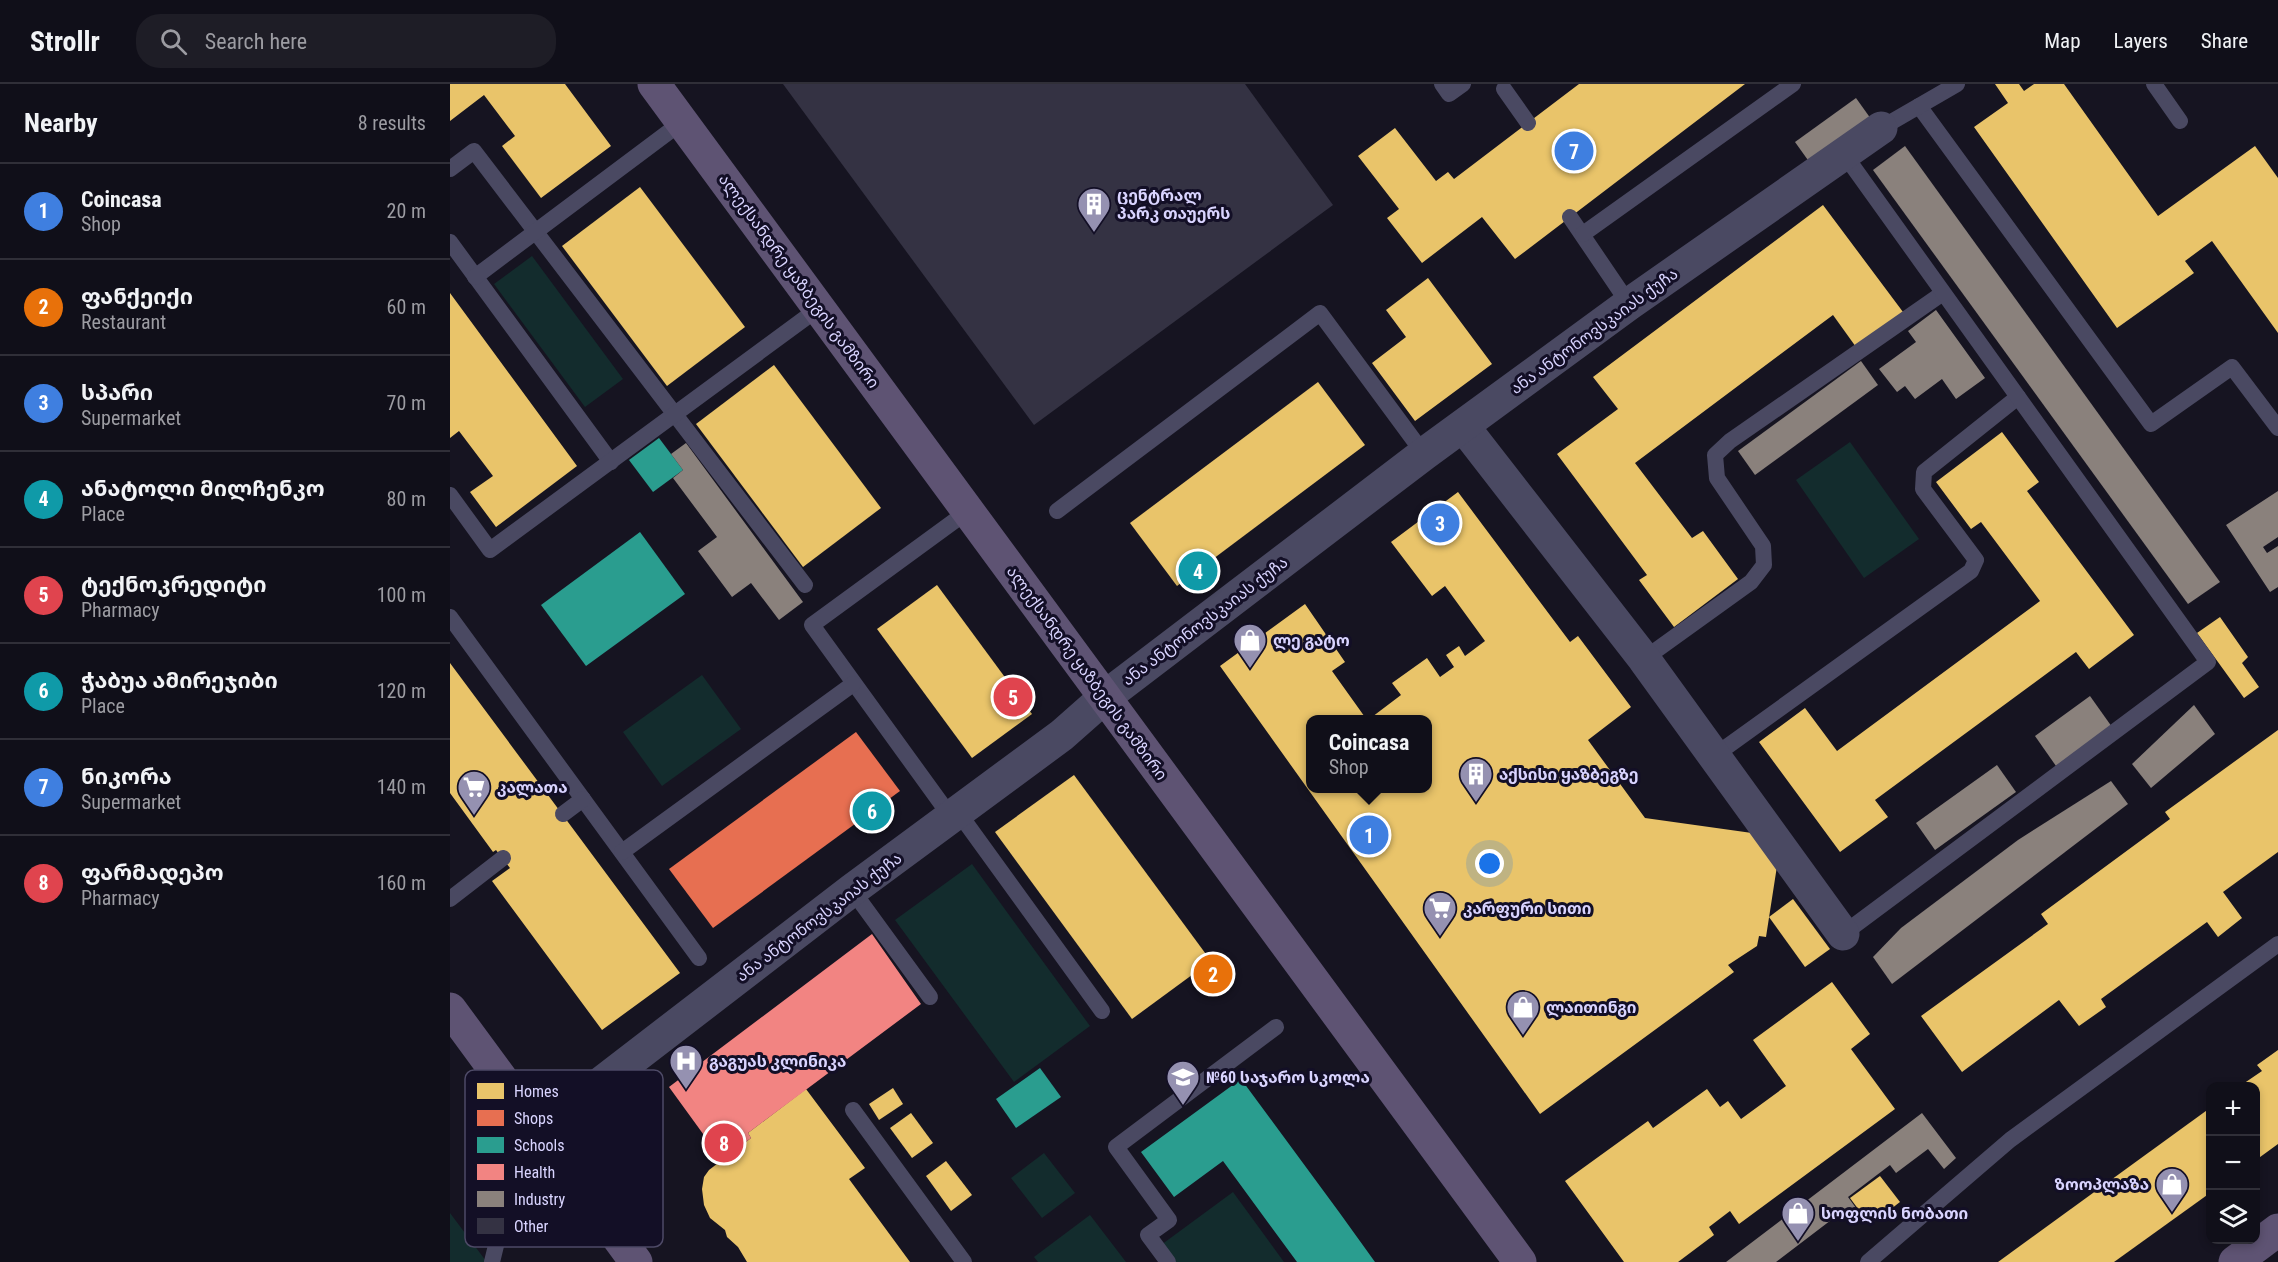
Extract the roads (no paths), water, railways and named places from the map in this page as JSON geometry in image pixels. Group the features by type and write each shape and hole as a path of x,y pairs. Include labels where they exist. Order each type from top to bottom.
{"main road":[{"name":"ალექსანდრე ყაზბეგის გამზირი","path":"654,84 1520,1262"},
{"path":"450,1010 495,1070"},
{"path":"2235,1262 2278,1230"},
{"path":"2265,1262 2278,1243"},
{"path":"625,1247 636,1262"}],"street":[{"name":"ანა ანტონოვსკაიას ქუჩა","path":"618,1070 852,890 1062,735 1105,697 1424,454 1629,304 1881,128"},
{"path":"1463,426 1644,659 1843,934"}],"lane":[{"path":"1442,84 1449,94 1462,84"},
{"path":"1583,234 1793,84"},
{"path":"1881,128 1957,84"},
{"path":"2154,84 2180,121"},
{"path":"1504,89 1528,123"},
{"path":"1919,106 2151,424 2232,367 2278,428"},
{"path":"475,277 682,122"},
{"path":"450,169 474,151 805,585"},
{"path":"1843,934 2208,662 1844,154"},
{"path":"1570,217 1629,304"},
{"path":"450,242 610,462"},
{"path":"1644,659 1751,582 1764,565 1763,546 1717,478 1715,455 1730,441 1943,293"},
{"path":"450,495 490,550 819,308"},
{"path":"1057,511 1320,313 1424,454"},
{"path":"1714,756 1971,570 1976,560 1923,489 1924,472 2018,397"},
{"path":"968,511 812,625 853,684 1102,1011"},
{"path":"450,617 699,958"},
{"path":"621,852 853,684"},
{"path":"563,814 583,799"},
{"path":"450,899 503,858"},
{"path":"852,890 930,997"},
{"path":"1868,1262 2010,1140 2278,944"},
{"path":"1168,1262 1148,1235 1169,1220 1116,1147 1276,1027"},
{"path":"853,1110 964,1262"},
{"path":"492,1262 496,1247"}],"place":[{"name":"ნიკორა","path":"1574,151"},
{"name":"ცენტრალ პარკ თაუერს","path":"1094,233"},
{"name":"სპარი","path":"1440,523"},
{"name":"ანატოლი მილჩენკო","path":"1198,571"},
{"name":"ლე გატო","path":"1250,669"},
{"name":"ტექნოკრედიტი","path":"1013,697"},
{"name":"აქსისი ყაზბეგზე","path":"1476,803"},
{"name":"ჭაბუა ამირეჯიბი","path":"872,811"},
{"name":"კალათა","path":"474,816"},
{"name":"Coincasa","path":"1369,835"},
{"name":"კარფური სითი","path":"1440,937"},
{"name":"ფანქეიქი","path":"1213,974"},
{"name":"ლაითინგი","path":"1523,1036"},
{"name":"გაგუას კლინიკა","path":"686,1090"},
{"name":"№60 საჯარო სკოლა","path":"1183,1106"},
{"name":"ფარმადეპო","path":"724,1143"},
{"name":"ზოოპლაზა","path":"2172,1213"},
{"name":"სოფლის ნობათი","path":"1798,1242"}]}
